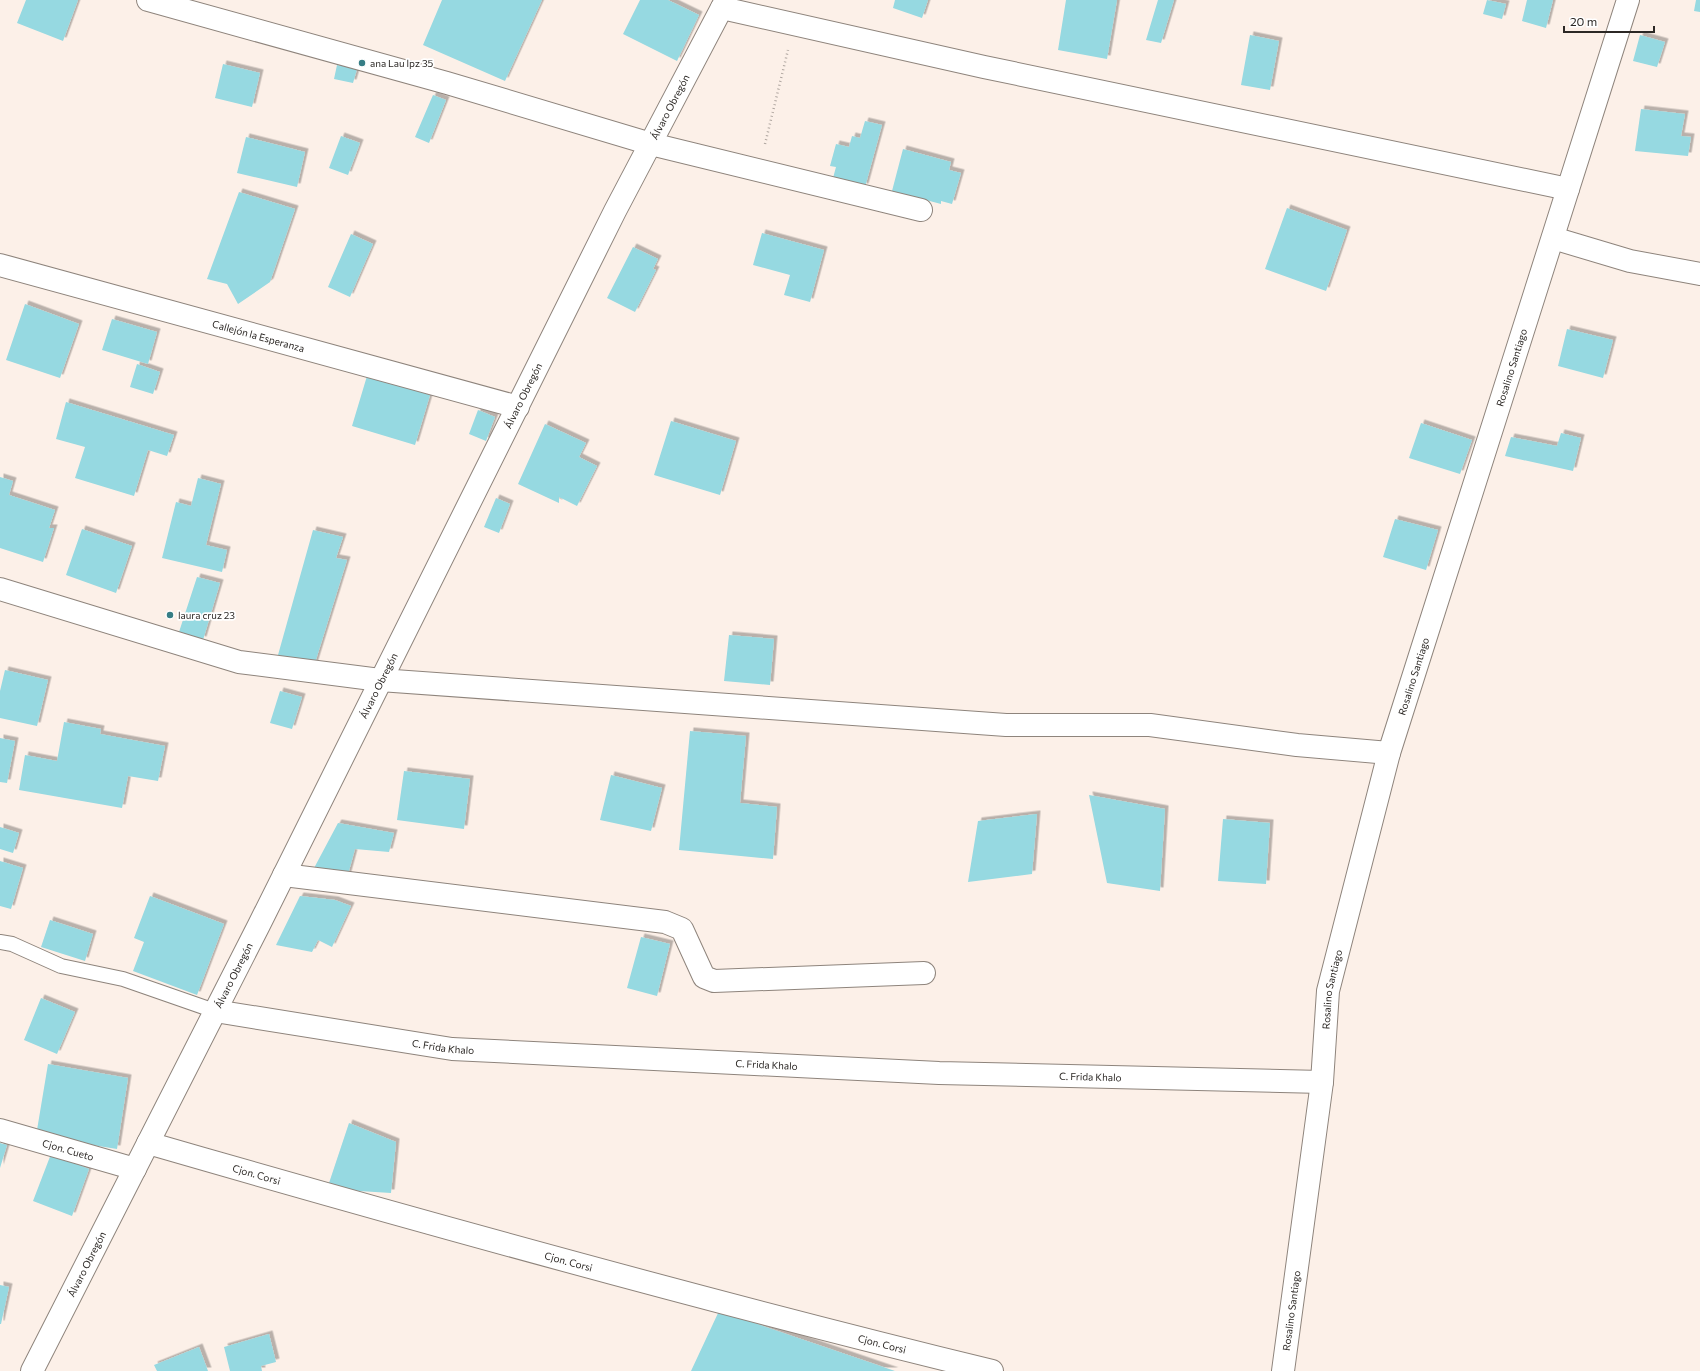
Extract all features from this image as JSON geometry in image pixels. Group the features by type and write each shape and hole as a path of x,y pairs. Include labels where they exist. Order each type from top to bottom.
{"street":[{"path":"148,0 447,83 651,144 921,210"},
{"name":"Rosalino Santiago","path":"1283,1371 1322,1082 1328,991 1388,753 1628,0"},
{"path":"724,4 794,24 984,67 1568,188"},
{"name":"Álvaro Obregón","path":"32,1371 284,875 380,680 651,144 724,4"},
{"path":"1553,238 1630,261 1700,274"},
{"name":"Callejón la Esperanza","path":"0,265 518,407"},
{"path":"0,589 239,662 380,680 1006,724 1150,724 1297,745 1388,753"},
{"path":"284,875 666,922 682,929 704,977 714,981 924,973"},
{"name":"C. Frida Khalo","path":"215,1011 452,1049 939,1073 1322,1082"},
{"name":"Cjon. Cueto","path":"0,1130 135,1169"},
{"name":"Cjon. Corsi","path":"148,1143 415,1220 897,1348 992,1371"}],"lane":[{"path":"0,942 12,944 61,966 123,979 215,1011"}],"path":[{"path":"758,170 794,24"}],"building":[{"path":"26,0 78,0 63,41 17,23"},
{"path":"442,0 542,0 505,81 423,45"},
{"path":"640,0 668,0 699,15 677,61 623,34"},
{"path":"895,0 928,0 922,18 893,8"},
{"path":"1066,0 1117,0 1107,59 1058,50"},
{"path":"1158,0 1174,0 1161,43 1146,40"},
{"path":"1487,0 1506,4 1502,19 1483,14"},
{"path":"1527,0 1553,0 1546,28 1522,21"},
{"path":"1696,0 1700,0 1700,12 1694,11"},
{"path":"1250,35 1279,41 1270,90 1241,85"},
{"path":"1640,35 1665,42 1657,67 1633,61"},
{"path":"223,64 260,73 252,107 215,98"},
{"path":"337,65 357,69 353,83 334,79"},
{"path":"433,95 446,100 429,143 415,137"},
{"path":"1641,109 1685,114 1681,136 1691,137 1688,156 1635,151"},
{"path":"865,121 882,125 865,187 833,178 836,167 830,166 836,144 849,147 852,136 860,138"},
{"path":"341,136 360,143 348,175 329,168"},
{"path":"246,137 305,152 297,187 237,173"},
{"path":"903,149 951,162 949,170 961,173 952,204 941,201 941,204 892,191"},
{"path":"239,192 295,209 270,282 238,304 227,284 207,279"},
{"path":"1287,208 1347,230 1326,291 1265,269"},
{"path":"762,233 824,250 810,302 784,295 790,275 753,265"},
{"path":"351,234 373,244 350,297 328,287"},
{"path":"633,247 658,259 653,269 656,270 635,312 607,298"},
{"path":"25,304 79,324 60,378 6,360"},
{"path":"112,319 157,332 148,364 102,350"},
{"path":"1567,329 1613,340 1603,378 1558,366"},
{"path":"137,364 160,372 153,394 130,387"},
{"path":"367,376 430,395 415,445 352,426"},
{"path":"66,402 174,435 167,456 148,450 134,496 75,478 85,447 56,439"},
{"path":"478,410 495,417 486,441 469,434"},
{"path":"671,421 736,441 720,495 654,475"},
{"path":"1421,423 1472,440 1460,474 1409,458"},
{"path":"545,424 586,443 579,457 597,466 577,506 559,497 559,503 518,484"},
{"path":"1561,433 1581,438 1573,471 1505,456 1511,437 1557,446"},
{"path":"0,477 13,481 9,495 55,510 49,528 54,528 43,562 0,548"},
{"path":"198,478 221,484 206,545 227,550 222,572 162,558 176,502 191,506"},
{"path":"496,498 510,504 499,533 484,527"},
{"path":"1395,519 1438,530 1426,570 1383,557"},
{"path":"82,529 132,546 116,593 66,575"},
{"path":"313,530 343,537 336,558 347,560 314,666 278,655"},
{"path":"197,577 220,583 203,640 179,632"},
{"path":"729,635 774,639 770,685 724,681"},
{"path":"5,670 48,680 37,726 0,718 0,691"},
{"path":"280,691 302,697 292,729 270,723"},
{"path":"64,722 101,729 100,734 165,746 158,781 128,776 122,808 19,790 25,755 57,761"},
{"path":"690,731 746,736 740,803 777,807 773,859 679,850"},
{"path":"0,738 15,741 7,783 0,782"},
{"path":"404,771 470,779 464,829 397,820"},
{"path":"611,775 662,788 651,831 600,820"},
{"path":"1089,795 1165,809 1160,891 1107,883"},
{"path":"1037,814 1032,874 968,882 978,821"},
{"path":"1223,819 1270,823 1266,884 1218,881"},
{"path":"338,823 394,833 389,852 355,849 347,878 313,870"},
{"path":"0,827 19,833 13,853 0,849"},
{"path":"0,861 23,868 11,909 0,906"},
{"path":"150,896 224,924 197,995 133,971 144,942 134,938"},
{"path":"300,896 335,900 351,906 332,947 318,940 312,952 276,945"},
{"path":"50,920 93,934 85,961 41,947"},
{"path":"641,937 670,944 657,996 627,988"},
{"path":"41,998 75,1012 57,1054 24,1040"},
{"path":"48,1064 128,1078 117,1149 36,1136"},
{"path":"349,1123 396,1142 391,1193 327,1189"},
{"path":"0,1143 7,1145 0,1168"},
{"path":"51,1154 89,1169 72,1216 33,1201"},
{"path":"0,1285 9,1287 1,1324 0,1324"},
{"path":"719,1311 895,1371 691,1371"},
{"path":"269,1334 276,1362 261,1366 262,1371 230,1371 224,1347"},
{"path":"199,1347 208,1371 157,1371 154,1365"}],"place":[{"name":"ana Lau lpz 35","path":"362,63"},
{"name":"laura cruz 23","path":"170,615"}]}
